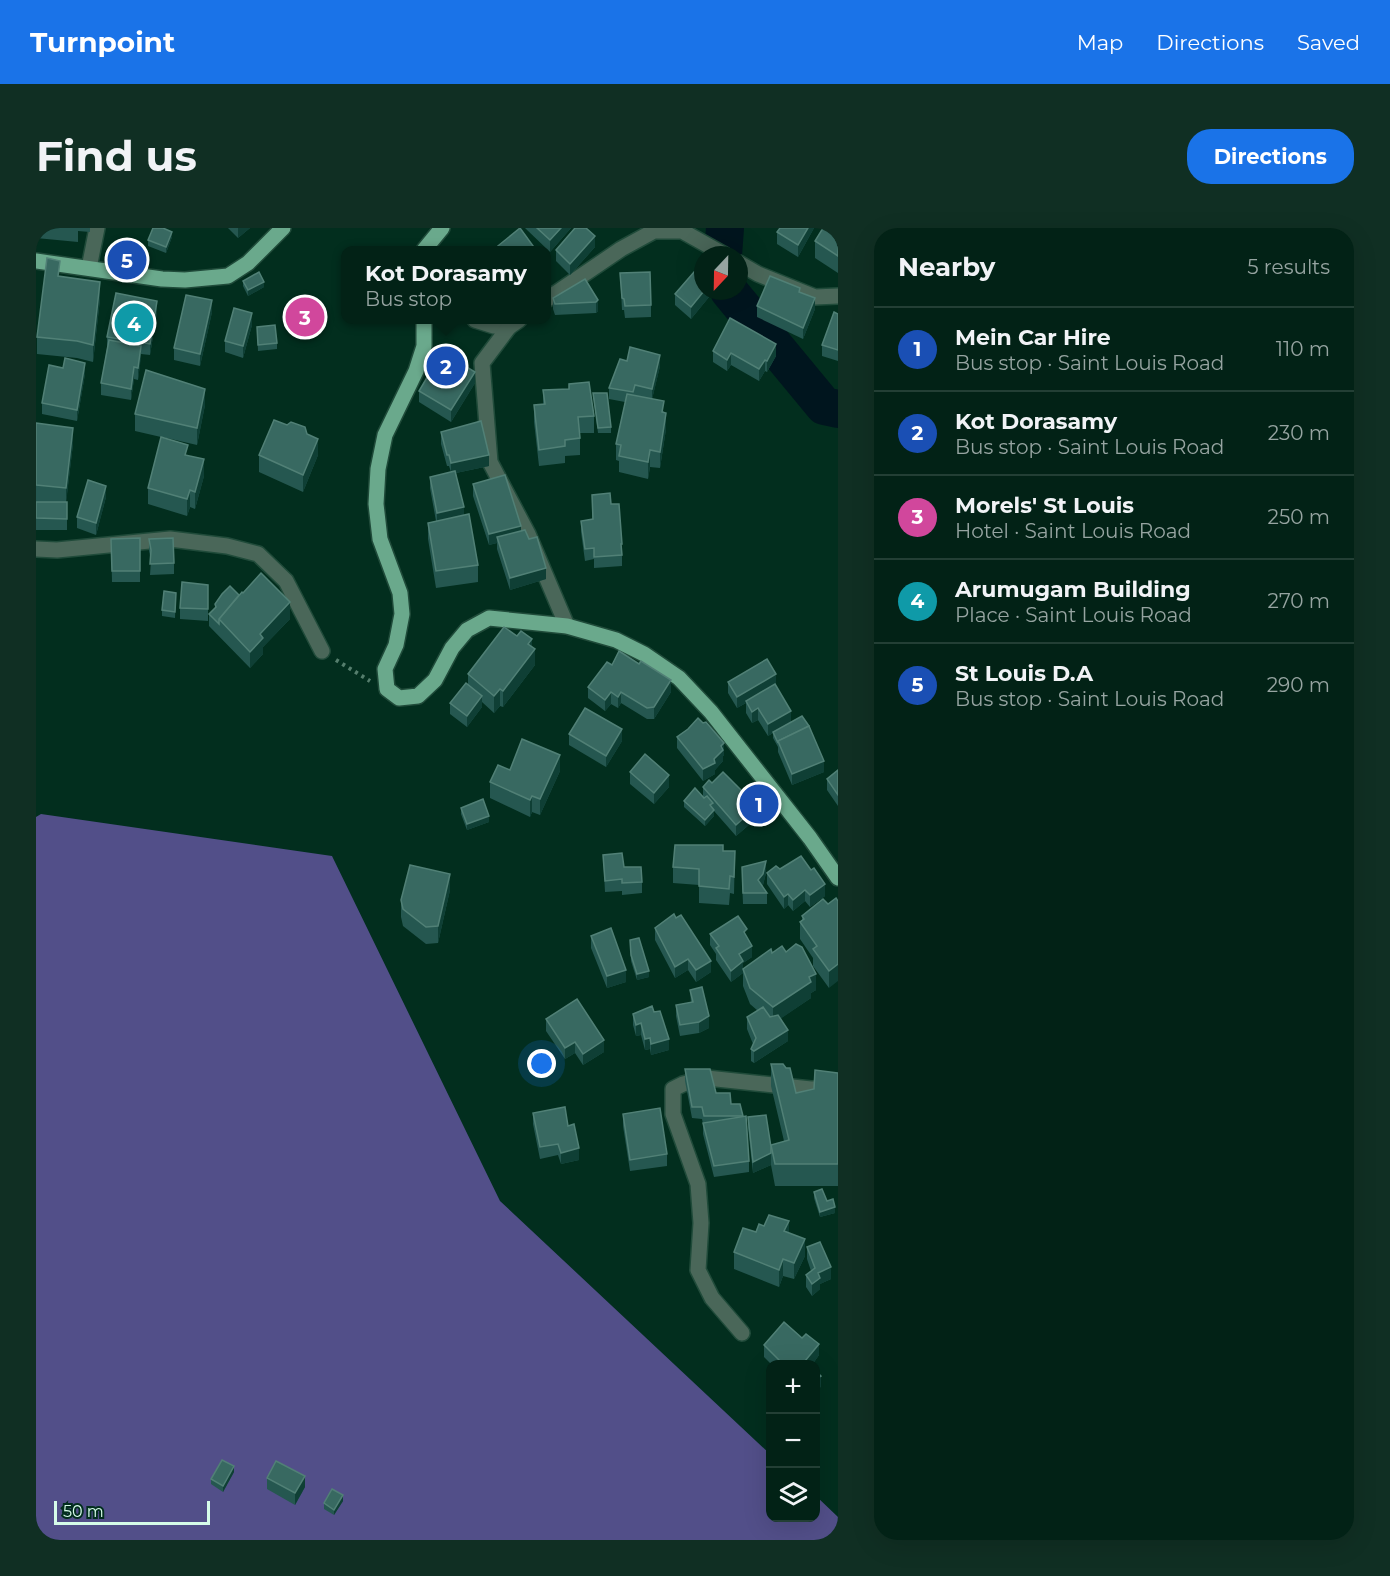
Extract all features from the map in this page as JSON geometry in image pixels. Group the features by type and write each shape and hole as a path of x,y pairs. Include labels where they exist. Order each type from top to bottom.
{"main road":[{"path":"36,261 162,279 185,280 228,276 248,263 284,228"},
{"path":"427,246 442,228"},
{"path":"424,324 424,346 416,371 386,435 378,470 376,504 380,539 400,593 402,614 396,645 385,669 387,689 399,698 418,696 435,680 452,648 467,630 489,618 567,626 616,640 644,654 680,678 711,712 810,838 838,878"}],"street":[{"path":"89,268 97,228"},
{"path":"551,297 621,249 654,231 682,231 709,246"},
{"path":"748,268 815,297 838,296"},
{"path":"488,324 494,326 507,324"},
{"path":"513,324 483,363 490,462 528,534 567,626"},
{"path":"36,549 57,550 170,539 227,546 258,554 286,581 322,651"},
{"path":"742,1333 712,1298 698,1270 702,1223 698,1184 673,1114 673,1089 707,1078 811,1089 838,1088"}],"path":[{"path":"322,651 358,675 387,689"}],"shaded area":[{"path":"41,814 332,856 500,1201 766,1450 766,1522 820,1522 820,1500 838,1517 838,1540 36,1540 36,817"}],"building":[{"path":"153,228 163,228 172,232 166,247 148,240"},
{"path":"520,228 533,246 498,246"},
{"path":"537,228 561,228 550,240"},
{"path":"575,228 586,228 595,236 570,264 556,250"},
{"path":"780,228 808,228 798,245 777,232"},
{"path":"823,228 838,228 838,256 815,241"},
{"path":"47,258 60,261 58,276 100,282 93,345 37,337"},
{"path":"259,272 264,282 248,290 243,281"},
{"path":"650,272 651,305 625,306 620,273"},
{"path":"694,272 694,300 697,300 691,307 675,294"},
{"path":"770,276 800,288 799,292 815,298 803,328 757,306"},
{"path":"585,279 598,300 596,302 555,304 553,298"},
{"path":"116,293 157,301 150,344 107,337"},
{"path":"186,295 212,300 200,354 174,348"},
{"path":"234,308 252,313 243,346 225,341"},
{"path":"834,312 838,314 838,350 822,345"},
{"path":"730,318 776,344 767,361 765,360 759,369 731,353 727,360 713,351"},
{"path":"275,325 277,343 258,345 257,327"},
{"path":"109,340 141,346 138,368 134,367 131,389 101,383"},
{"path":"630,347 660,355 652,389 635,385 633,392 609,388 620,359 627,361"},
{"path":"442,352 475,372 451,410 419,391"},
{"path":"65,358 85,363 77,410 42,403 49,365 63,368"},
{"path":"146,370 205,389 197,428 135,414"},
{"path":"589,382 594,416 578,417 580,438 565,440 565,446 539,450 534,405 545,404 543,390 569,389 569,384"},
{"path":"593,393 607,393 611,427 598,428"},
{"path":"627,394 664,401 662,412 666,413 660,452 650,450 648,462 619,456 621,445 616,444"},
{"path":"274,420 287,425 291,422 305,427 307,434 318,439 303,475 259,455"},
{"path":"481,421 489,455 451,463 441,432"},
{"path":"36,423 73,428 66,488 36,485"},
{"path":"161,437 188,445 185,455 204,459 195,492 190,490 187,499 148,488"},
{"path":"455,471 464,507 437,513 430,477"},
{"path":"505,475 521,526 489,534 473,484"},
{"path":"88,480 106,486 96,523 77,517"},
{"path":"610,493 611,504 619,504 622,555 594,557 594,548 585,549 581,521 593,519 592,495"},
{"path":"36,502 67,502 67,519 36,518"},
{"path":"469,514 478,565 436,571 428,523"},
{"path":"525,530 529,539 537,537 546,568 510,578 497,537"},
{"path":"140,538 140,571 112,571 111,539"},
{"path":"173,538 174,563 150,564 149,539"},
{"path":"261,573 290,602 260,634 263,638 250,652 219,619"},
{"path":"182,582 208,585 208,609 180,608"},
{"path":"230,586 239,595 219,619 219,624 209,614"},
{"path":"164,591 176,593 175,612 162,610"},
{"path":"504,627 517,636 521,631 532,639 528,644 535,649 503,691 500,689 494,696 468,674"},
{"path":"619,651 639,664 641,661 671,680 654,707 647,708 621,692 618,697 611,692 605,700 588,687 607,662 612,665"},
{"path":"767,659 776,674 737,697 728,682"},
{"path":"466,683 482,696 467,716 450,703"},
{"path":"775,684 791,711 768,724 758,708 752,712 746,701"},
{"path":"585,708 622,729 606,756 569,734"},
{"path":"802,716 809,726 778,743 773,732"},
{"path":"698,718 703,723 706,722 724,743 721,746 723,750 714,759 715,763 703,769 677,737"},
{"path":"809,726 824,761 792,774 778,741"},
{"path":"522,739 560,755 540,799 532,796 530,800 490,782 498,765 510,770"},
{"path":"645,754 669,775 654,793 630,772"},
{"path":"838,770 838,795 827,779"},
{"path":"723,772 757,806 736,825 703,787 709,780 712,783"},
{"path":"695,788 704,798 707,796 713,803 710,805 714,810 705,820 684,801"},
{"path":"483,799 489,816 467,824 461,808"},
{"path":"675,845 723,845 723,851 735,851 734,877 730,876 729,889 699,886 699,869 673,867"},
{"path":"622,853 624,867 641,867 642,882 622,883 622,879 605,881 603,855"},
{"path":"801,856 811,870 814,868 825,884 810,895 805,890 793,900 788,894 784,897 767,873 776,866 780,869"},
{"path":"766,861 763,874 758,880 767,893 743,893 742,867"},
{"path":"410,865 450,874 438,926 426,927 403,909 401,900"},
{"path":"836,898 838,901 838,964 829,971 813,949 817,946 800,922 804,919 802,916 823,899 828,904"},
{"path":"674,914 676,918 681,915 711,961 696,970 688,959 675,967 655,928"},
{"path":"738,916 747,929 744,932 752,946 739,954 743,961 731,971 716,948 719,946 710,934"},
{"path":"611,928 626,970 607,976 591,936"},
{"path":"639,938 649,971 637,974 631,955 630,940"},
{"path":"796,944 802,947 816,974 809,977 811,982 773,1007 750,988 743,969 771,949 772,953 782,946 786,952"},
{"path":"702,987 709,1016 699,1022 680,1025 676,1005 693,1002 690,990"},
{"path":"577,999 604,1040 583,1054 575,1042 565,1048 546,1019"},
{"path":"652,1006 654,1012 660,1011 669,1039 651,1044 650,1038 645,1039 641,1023 636,1025 633,1014"},
{"path":"763,1007 770,1017 778,1015 788,1030 754,1051 751,1049 756,1038 747,1017"},
{"path":"771,1064 783,1064 786,1068 790,1068 796,1093 814,1089 815,1070 838,1073 838,1164 775,1164 771,1145 789,1140"},
{"path":"685,1069 710,1069 716,1093 730,1093 731,1104 740,1104 743,1116 704,1116 702,1107 692,1107"},
{"path":"565,1107 568,1126 574,1124 579,1148 561,1153 558,1144 540,1147 533,1113"},
{"path":"660,1108 667,1154 630,1160 623,1114"},
{"path":"766,1115 771,1153 753,1162 748,1117"},
{"path":"746,1116 749,1161 714,1166 703,1123"},
{"path":"822,1189 827,1201 833,1199 835,1207 820,1212 814,1192"},
{"path":"769,1215 789,1221 784,1231 805,1239 794,1263 783,1259 779,1270 734,1252 743,1228 756,1232 759,1224 764,1226"},
{"path":"820,1242 831,1267 818,1273 820,1278 812,1284 806,1275 815,1268 807,1247"},
{"path":"784,1322 802,1338 806,1334 819,1344 806,1360 779,1360 764,1345"},
{"path":"222,1460 234,1466 223,1486 211,1479"},
{"path":"276,1461 305,1476 295,1493 267,1478"},
{"path":"332,1489 343,1495 334,1510 324,1503"}],"waterway":[{"path":"724,246 725,228"},
{"path":"736,300 824,406 838,409"}],"place":[{"name":"St Louis D.A","path":"127,260"},
{"name":"Morels' St Louis","path":"305,317"},
{"name":"Arumugam Building","path":"134,323"},
{"name":"Kot Dorasamy","path":"446,366"},
{"name":"Mein Car Hire","path":"759,804"}]}
